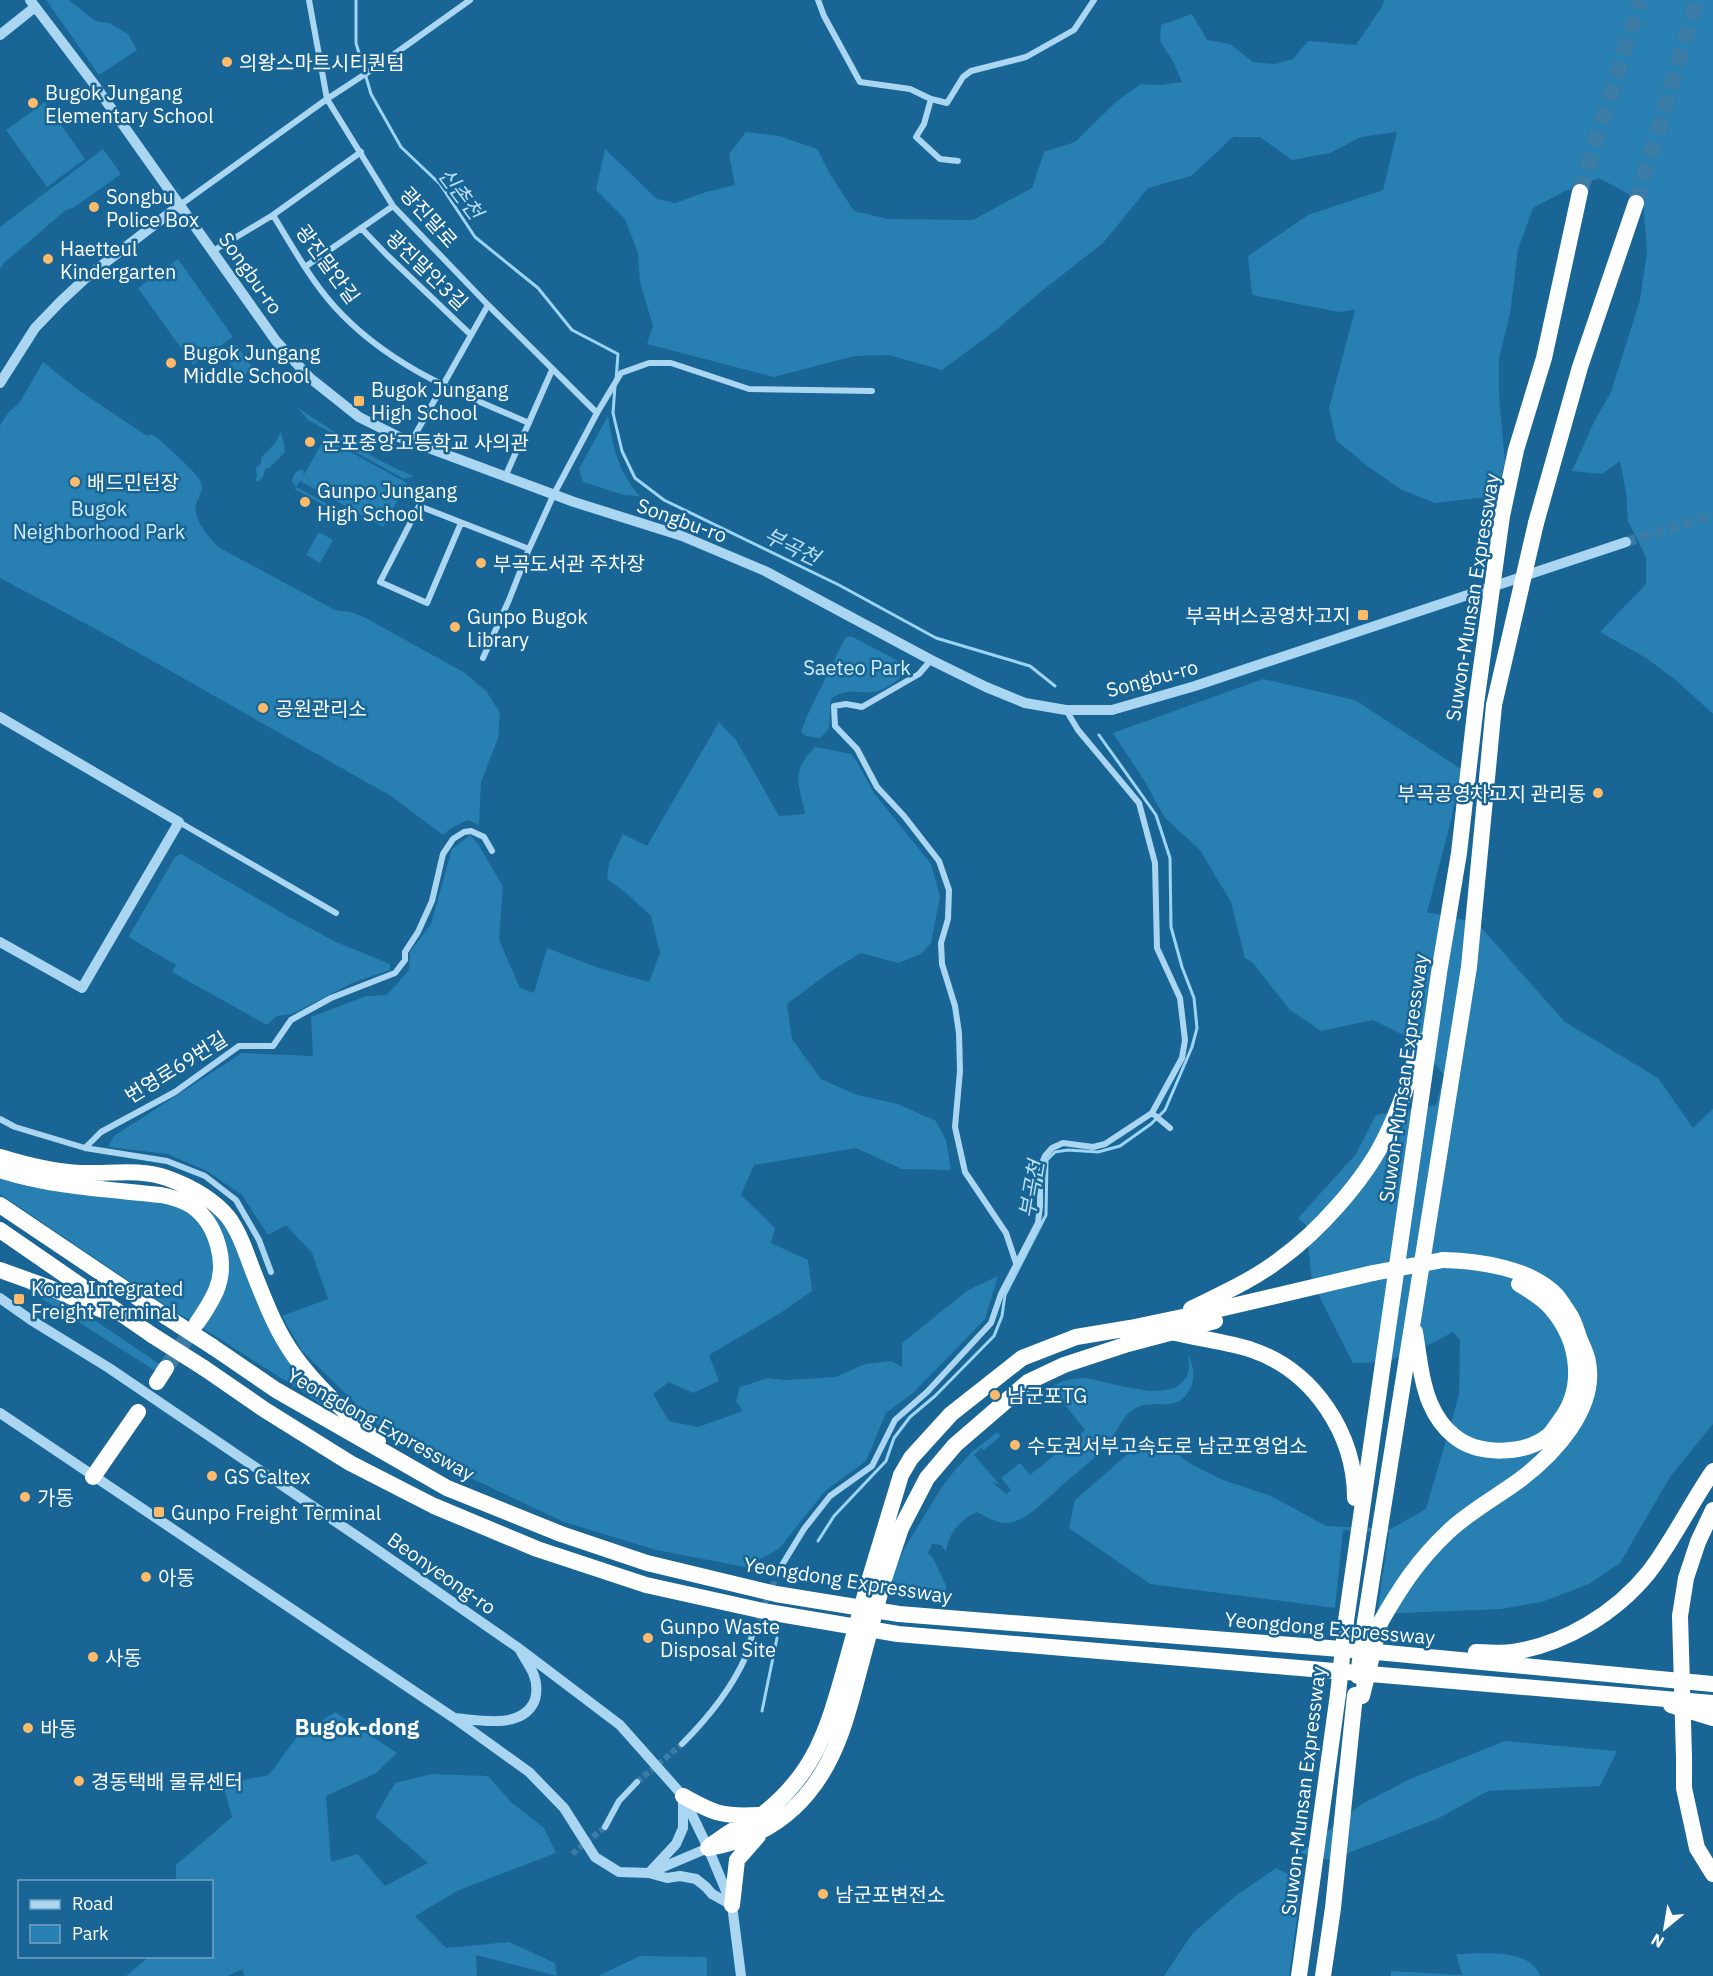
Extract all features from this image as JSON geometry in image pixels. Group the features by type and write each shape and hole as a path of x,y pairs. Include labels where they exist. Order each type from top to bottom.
{"highway":[{"name":"Suwon-Munsan Expressway","path":"1299,1976 1346,1621 1439,973 1459,853 1476,704 1502,516 1516,450 1544,358 1580,192"},
{"name":"Suwon-Munsan Expressway","path":"1323,1976 1333,1908 1350,1744 1373,1622 1413,1315 1469,966 1494,705 1536,523 1580,367 1636,203"},
{"path":"876,1582 927,1478 955,1444 1028,1382 1064,1365 1169,1326 1280,1260 1329,1216 1363,1174 1384,1140 1413,1069 1439,973"},
{"path":"0,1156 51,1170 79,1173 144,1173 165,1177 196,1191 212,1202 228,1217 240,1239 270,1315 295,1357 318,1386 401,1462"},
{"path":"0,1170 30,1180 55,1184 161,1195 178,1199 193,1207 212,1231 220,1252 217,1289 197,1323"},
{"name":"Yeongdong Expressway","path":"0,1205 276,1390 447,1488 561,1534 647,1563 776,1594 898,1614 1366,1651 1713,1684"},
{"path":"0,1230 265,1410 350,1463 434,1506 537,1549 657,1587 768,1612 898,1634 1713,1703"},
{"path":"708,1848 732,1844 761,1832 794,1809 822,1773 841,1734 851,1673 876,1582 901,1475 918,1450 951,1414 1022,1358 1076,1337 1169,1326 1373,1277 1472,1260 1515,1272 1538,1282 1557,1296 1573,1320 1588,1362 1588,1388 1579,1414 1566,1437 1522,1479 1465,1516 1426,1553 1373,1622"},
{"path":"1413,1315 1423,1377 1430,1404 1440,1422 1455,1438 1481,1449 1502,1452 1528,1447 1548,1436 1569,1410 1576,1386 1574,1348 1552,1308 1533,1292 1512,1280 1491,1273 1443,1265"},
{"path":"0,1270 50,1288 145,1330"},
{"path":"1169,1326 1252,1350 1281,1363 1320,1397 1343,1435 1355,1478 1355,1559"},
{"path":"93,1477 138,1412"},
{"path":"1366,1651 1512,1652 1549,1643 1594,1622 1624,1598 1648,1572 1713,1471"},
{"path":"1713,1510 1698,1542 1686,1578 1689,1757 1697,1806 1713,1853"},
{"path":"1686,1616 1707,1545 1713,1534"},
{"path":"708,1848 730,1832 761,1815 807,1768 828,1727 851,1673"},
{"path":"1645,1696 1713,1718"},
{"path":"1689,1757 1684,1788 1697,1848 1713,1874"},
{"path":"682,1796 711,1812 735,1816 761,1815"},
{"path":"732,1905 737,1860 761,1832"}],"street":[{"name":"광진말로","path":"309,0 327,99 393,206 552,370 597,413"},
{"path":"0,383 35,328 88,276 180,205 470,0"},
{"path":"818,0 824,16 860,82 910,88 931,99 947,103 963,77 971,71 1026,57 1074,30 1094,0"},
{"path":"0,34 33,4"},
{"name":"Songbu-ro","path":"33,4 94,84 276,341 310,378 359,417 411,442 574,502 682,536 765,571 931,660 1025,703 1066,710 1112,710 1195,686 1626,542"},
{"path":"931,99 924,124 916,137 940,159 958,161"},
{"name":"광진말안길","path":"361,152 273,215 305,267 334,305 369,340 403,364 443,386 529,423"},
{"path":"305,267 393,206"},
{"path":"213,250 273,215"},
{"name":"광진말안3길","path":"362,228 471,335"},
{"path":"411,442 488,305"},
{"path":"483,658 554,494 602,403 621,373 649,363 671,363 749,389 872,391"},
{"path":"505,477 552,370"},
{"path":"461,523 427,603 380,582 419,506 529,549"},
{"path":"931,660 919,674 862,707 846,704 834,706 835,726 857,749 877,787 904,816 939,861 949,890 948,919 940,943 942,964 955,1006 959,1033 960,1071 955,1127 965,1172 1006,1233 1016,1263"},
{"path":"782,1565 804,1529 830,1496 872,1466 895,1420 927,1392 991,1323 1001,1294 1038,1223 1040,1168 1045,1156 1052,1148 1063,1143 1093,1147 1105,1144 1152,1113 1182,1058 1185,1040 1180,999 1157,948 1155,863 1139,803 1085,739 1066,710"},
{"path":"0,717 336,913"},
{"path":"0,942 82,988 179,822"},
{"name":"번영로69번길","path":"85,1148 101,1132 175,1092 239,1046 273,1046 291,1020 331,998 395,973 405,960 405,952 418,932 432,901 443,854 453,839 464,832 471,831 484,837 492,851"},
{"path":"1152,1113 1170,1128"},
{"path":"0,1119 85,1148 167,1161 206,1176 236,1200 259,1239 271,1272"},
{"name":"Beonyeong-ro","path":"0,1298 109,1368 374,1547 517,1647 620,1725 682,1796 708,1848 732,1905 741,1976"},
{"path":"0,1413 454,1718 529,1772 564,1808 595,1857 619,1872 696,1879 712,1894 732,1905"},
{"path":"682,1744 704,1723 729,1685 746,1655 754,1628"},
{"path":"454,1718 501,1720 528,1712 535,1701 537,1692 533,1673 517,1647"},
{"path":"605,1827 619,1802 637,1782"},
{"path":"649,1873 676,1844 683,1828 682,1796"},
{"path":"649,1873 708,1848"}],"green space":[{"path":"46,0 69,0 95,21 109,23 128,34 137,50 99,75"},
{"path":"1384,0 1713,0 1713,714 1677,681 1646,658 1600,632 1646,584 1646,557 1628,521 1626,492 1620,461 1602,474 1572,471 1594,422 1611,392 1640,300 1647,251 1643,202 1599,178 1563,192 1533,208 1518,249 1510,314 1499,358 1499,397 1505,461 1497,496 1435,503 1400,489 1366,465 1336,440 1329,408 1355,310 1339,312 1252,295 1248,256 1308,215 1383,190 1397,132 1361,137 1330,153 1292,160 1260,137 1233,137 1191,176 1148,188 1103,243 996,330 942,370 889,355 854,356 774,377 647,344 653,326 640,282 638,253 625,219 596,190 605,149 657,199 675,203 735,185 729,154 746,132 779,136 817,149 854,211 888,219 973,220 1032,188 1044,152 1075,142 1118,100 1141,84 1159,85 1182,82 1173,61 1160,41 1161,25 1192,14 1207,40 1230,44 1253,62 1275,64 1293,59 1308,41 1356,45"},
{"path":"45,102 85,159 47,187 6,130"},
{"path":"103,149 121,174 73,208 66,210 5,262 0,269 0,227"},
{"path":"178,259 233,337 193,365 138,288"},
{"path":"237,345 253,369 240,378 223,354"},
{"name":"Bugok Neighborhood Park","path":"43,362 77,389 147,436 151,434 158,438 194,473 202,485 195,510 199,522 211,540 220,548 335,610 351,612 364,617 465,673 487,692 500,713 498,738 481,782 479,825 467,820 443,835 391,796 105,634 0,578 0,425 8,413 20,402"},
{"path":"298,408 368,454 414,476 404,479 328,437 330,432 308,420"},
{"path":"608,416 618,459 626,478 640,496 624,495 583,482 579,469"},
{"path":"281,432 285,452 269,468 266,468 263,477 258,482 255,479 257,477 256,468"},
{"path":"325,438 407,483 383,527 300,481 296,487 329,505 327,507 295,489 296,486 292,482 294,474 300,469 304,471 303,476"},
{"path":"319,532 333,540 320,563 306,555"},
{"name":"Saeteo Park","path":"851,636 902,663 905,671 896,681 882,690 847,692 837,695 831,699 829,729 820,738 806,736 801,732 807,716 845,638"},
{"path":"1263,679 1355,700 1461,769 1451,821 1427,912 1477,923 1565,1022 1658,1078 1693,1128 1713,1109 1713,1424 1670,1477 1620,1563 1589,1584 1542,1602 1501,1609 1377,1614 1389,1533 1343,1530 1335,1608 1150,1584 1069,1528 1075,1500 1145,1439 1167,1447 1191,1464 1223,1480 1271,1496 1326,1526 1391,1529 1426,1509 1459,1395 1460,1340 1453,1332 1387,1362 1353,1363 1312,1282 1306,1225 1298,1218 1356,1154 1376,1115 1436,1105 1444,1075 1415,1041 1373,1020 1321,1031 1290,1010 1252,962 1245,958 1231,902 1200,850 1165,818 1113,733"},
{"path":"719,722 736,740 779,816 805,814 799,786 799,771 815,747 851,754 874,793 931,864 940,897 931,943 921,954 898,963 861,953 831,971 787,1004 792,1039 821,1079 857,1095 898,1104 936,1121 946,1140 951,1170 902,1169 856,1148 754,1165 741,1195 775,1228 771,1243 808,1260 812,1291 779,1314 709,1355 719,1381 693,1393 669,1382 653,1394 669,1421 698,1427 743,1411 736,1401 740,1387 768,1378 784,1380 836,1377 865,1364 891,1361 902,1367 902,1343 968,1290 998,1276 985,1319 913,1393 886,1413 866,1461 825,1491 779,1549 745,1567 656,1550 564,1522 430,1459 386,1433 302,1351 282,1316 328,1299 312,1253 286,1225 268,1235 242,1195 207,1171 167,1154 108,1147 114,1136 242,1053 313,1056 311,1017 366,996 387,995 409,970 410,952 431,924 452,849 470,835 479,845 503,887 499,940 520,988 534,993 547,948 599,968 649,982 660,953 651,916 607,879 609,863 623,834 647,846"},
{"path":"181,854 336,942 390,964 390,970 352,983 292,1014 277,1016 267,1025 172,972 176,965 130,938 129,936 175,857"},
{"path":"0,1176 162,1201 178,1206 192,1216 215,1251 213,1287 192,1321 175,1312 0,1194"},
{"path":"213,1213 225,1227 234,1243 306,1384 334,1412 201,1327 224,1287 208,1217"},
{"path":"11,1279 81,1311 161,1365 157,1372"},
{"path":"1188,1355 1193,1369 1193,1380 1187,1394 1176,1403 1143,1406 1131,1411 1103,1449 1031,1513 1007,1523 995,1521 977,1512 956,1528 949,1539 946,1552 941,1545 932,1544 928,1553 933,1558 946,1585 946,1601 889,1595 892,1578 904,1549 942,1487 971,1453 997,1432 1001,1436 974,1455 999,1484 992,1482 1006,1494 1011,1490 1001,1478 1020,1463 1030,1475 1085,1430 1057,1395 1052,1398 1045,1391 1062,1382 1080,1378 1155,1391 1169,1389 1181,1384 1188,1373"},
{"path":"335,1712 397,1753 376,1773 326,1796 331,1862 358,1854 385,1886 428,1863 375,1817 395,1783 432,1774 488,1776 511,1802 544,1828 556,1853 459,1890 415,1916 446,1948 509,1942 555,1963 557,1976 476,1955 477,1976 244,1976 242,1969 228,1976 126,1976 148,1958 213,1958 213,1880 176,1880 176,1865 232,1817 223,1784 269,1775 296,1738"},
{"path":"1505,1741 1617,1751 1600,1786 1488,1791 1439,1818 1330,1860 1300,1853 1362,1804 1410,1779"},
{"path":"1276,1868 1302,1881 1289,1976 1164,1976 1192,1934 1234,1897"},
{"path":"1491,1953 1516,1956 1535,1967 1540,1976 1391,1976 1391,1971 1462,1975 1456,1954"},
{"path":"640,1956 707,1957 707,1976 598,1976"}],"waterway":[{"name":"신촌천","path":"356,0 356,43 371,94 401,147 440,184 475,237 538,288 572,330 618,354 616,380"},
{"name":"부곡천","path":"615,386 613,413 622,451 635,478 664,500 839,585 936,638 1030,666 1055,686"},
{"name":"부곡천","path":"818,1541 834,1516 886,1461 894,1438 910,1417 935,1396 994,1336 1002,1316 1005,1295 1046,1215 1047,1160 1055,1152 1068,1150 1098,1152 1120,1146 1151,1124 1165,1110 1192,1047 1197,1028 1194,998 1182,967 1171,927 1170,858 1156,815 1099,735"},
{"name":"부곡천","path":"762,1711 777,1638"}],"tunnel":[{"path":"1580,192 1640,0"},
{"path":"1636,203 1697,0"},
{"path":"1626,542 1713,515"},
{"path":"166,1368 197,1323"},
{"path":"754,1628 782,1565"},
{"path":"637,1782 682,1744"},
{"path":"572,1854 605,1827"}],"place":[{"name":"의왕스마트시티퀀텀","path":"227,62"},
{"name":"Bugok Jungang Elementary School","path":"33,103"},
{"name":"Songbu Police Box","path":"94,207"},
{"name":"Haetteul Kindergarten","path":"48,259"},
{"name":"Bugok Jungang Middle School","path":"171,363"},
{"name":"Bugok Jungang High School","path":"359,401"},
{"name":"군포중앙고등학교 사의관","path":"310,442"},
{"name":"배드민턴장","path":"75,482"},
{"name":"Gunpo Jungang High School","path":"305,502"},
{"name":"부곡도서관 주차장","path":"481,563"},
{"name":"부곡버스공영차고지","path":"1363,615"},
{"name":"Gunpo Bugok Library","path":"455,627"},
{"name":"공원관리소","path":"263,708"},
{"name":"부곡공영차고지 관리동","path":"1598,793"},
{"name":"Korea Integrated Freight Terminal","path":"19,1299"},
{"name":"남군포TG","path":"995,1395"},
{"name":"수도권서부고속도로 남군포영업소","path":"1015,1445"},
{"name":"GS Caltex","path":"212,1476"},
{"name":"가동","path":"25,1497"},
{"name":"Gunpo Freight Terminal","path":"159,1512"},
{"name":"아동","path":"146,1577"},
{"name":"Gunpo Waste Disposal Site","path":"648,1638"},
{"name":"사동","path":"93,1657"},
{"name":"바동","path":"28,1728"},
{"name":"경동택배 물류센터","path":"79,1781"},
{"name":"남군포변전소","path":"823,1894"}],"district":[{"name":"Bugok-dong","path":"357,1726"}]}
